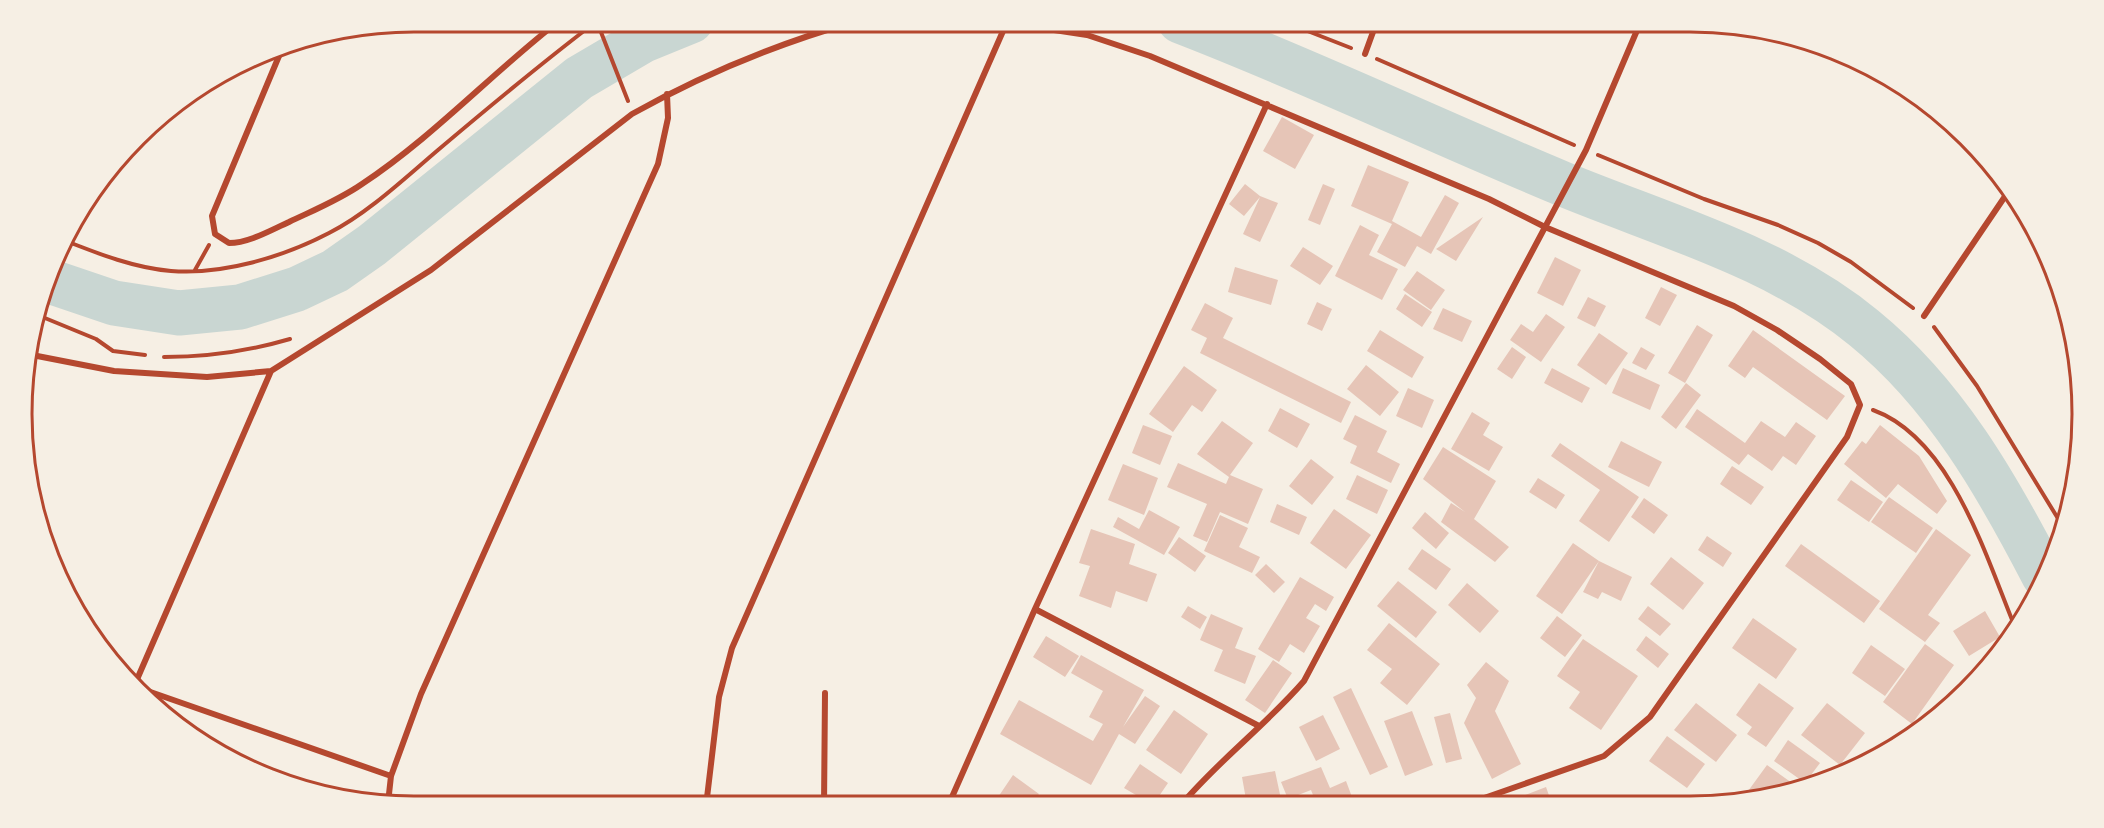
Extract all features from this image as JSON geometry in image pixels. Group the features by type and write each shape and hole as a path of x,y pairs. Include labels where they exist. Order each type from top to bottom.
{"street":[{"path":"279,57 212,216 216,234 229,243 242,241 338,199 362,184 415,143 546,32"},
{"path":"36,356 114,371 207,377 271,371 431,270 632,114 667,94 757,55 825,32"},
{"path":"707,796 719,697 732,648 1003,32"},
{"path":"1070,32 1114,43 1267,104 1489,199 1545,227 1754,316 1799,343 1851,384 1860,405 1848,437 1650,717 1604,756 1490,796"},
{"path":"1365,54 1373,32"},
{"path":"1189,796 1304,681 1586,150 1636,32"},
{"path":"389,796 392,776 421,694 658,164 668,118 667,94"},
{"path":"952,796 1035,609 1267,104"},
{"path":"1923,316 2005,197"},
{"path":"138,678 271,371"},
{"path":"1035,609 1258,726"},
{"path":"153,693 392,776"},
{"path":"824,796 825,693"}],"path":[{"path":"599,32 624,90"},
{"path":"1310,32 1704,199 1778,225 1818,243 1860,268 1923,316 1946,340 1977,386 2058,518"},
{"path":"194,271 216,234"},
{"path":"44,318 96,339 113,351 152,356"},
{"path":"163,357 189,357 254,350 295,338"},
{"path":"1860,405 1884,414 1920,440 1940,467 1965,509 2012,620"}],"building":[{"path":"1282,117 1314,135 1295,169 1263,151"},
{"path":"1368,165 1409,182 1392,221 1421,237 1445,195 1459,203 1431,254 1417,246 1405,267 1377,252 1392,224 1351,206"},
{"path":"1245,184 1260,196 1278,203 1260,242 1243,234 1260,197 1244,216 1229,204"},
{"path":"1323,184 1335,189 1320,225 1308,220"},
{"path":"1483,217 1456,261 1436,249"},
{"path":"1360,225 1379,235 1369,255 1398,269 1382,300 1335,276"},
{"path":"1303,247 1333,266 1320,285 1290,266"},
{"path":"1555,257 1581,270 1563,306 1537,293"},
{"path":"1235,267 1278,280 1271,305 1228,292"},
{"path":"1417,271 1445,290 1431,310 1403,290"},
{"path":"1661,287 1677,295 1660,326 1645,318"},
{"path":"1405,294 1432,312 1422,327 1396,309"},
{"path":"1588,297 1606,306 1595,327 1577,318"},
{"path":"1317,302 1332,309 1322,331 1307,324"},
{"path":"1205,303 1233,318 1223,338 1351,402 1341,423 1200,353 1207,338 1191,330"},
{"path":"1443,308 1472,321 1462,342 1433,329"},
{"path":"1546,314 1565,327 1541,362 1510,340 1521,324 1533,332"},
{"path":"1697,325 1713,335 1685,383 1668,373"},
{"path":"1380,330 1424,357 1412,378 1367,351"},
{"path":"1753,330 1845,396 1827,420 1753,367 1745,378 1728,366"},
{"path":"1599,333 1628,353 1606,385 1577,365"},
{"path":"1512,347 1526,357 1512,379 1497,369"},
{"path":"1641,347 1655,355 1646,370 1632,363"},
{"path":"1366,365 1399,392 1380,416 1347,389"},
{"path":"1184,366 1217,390 1202,412 1192,405 1173,432 1149,414"},
{"path":"1552,368 1590,388 1582,403 1544,383"},
{"path":"1623,368 1660,385 1650,410 1612,393"},
{"path":"1686,383 1701,395 1676,429 1661,417"},
{"path":"1408,388 1434,400 1422,428 1396,416"},
{"path":"1280,408 1310,424 1297,448 1268,431"},
{"path":"1697,409 1745,443 1761,421 1785,437 1796,422 1816,436 1796,465 1783,456 1772,471 1748,454 1739,465 1685,427"},
{"path":"1472,412 1490,423 1483,435 1503,447 1489,471 1451,449"},
{"path":"1355,415 1387,431 1377,452 1400,464 1391,483 1350,463 1357,446 1343,439"},
{"path":"1222,421 1253,443 1230,475 1263,489 1248,524 1220,512 1207,542 1193,536 1207,504 1167,487 1178,463 1226,484 1229,477 1197,454"},
{"path":"1143,425 1172,436 1160,465 1132,453"},
{"path":"1880,425 1919,456 1947,501 1937,514 1898,484 1886,498 1844,464 1862,441 1866,444"},
{"path":"1621,441 1662,462 1649,487 1608,467"},
{"path":"1560,443 1639,497 1609,542 1579,521 1600,490 1551,456"},
{"path":"1443,447 1496,481 1474,519 1509,547 1495,562 1441,522 1451,503 1465,512 1423,479"},
{"path":"1311,459 1334,477 1312,505 1289,486"},
{"path":"1123,464 1158,478 1144,515 1108,500"},
{"path":"1732,466 1764,487 1751,505 1720,484"},
{"path":"1357,475 1388,490 1377,514 1346,499"},
{"path":"1538,478 1565,495 1556,509 1529,492"},
{"path":"1851,480 1883,502 1869,522 1837,500"},
{"path":"1889,497 1933,528 1916,553 1871,522"},
{"path":"1644,498 1668,515 1654,534 1631,517"},
{"path":"1277,504 1307,517 1299,535 1270,522"},
{"path":"1334,509 1371,535 1346,569 1310,543"},
{"path":"1149,510 1180,527 1164,555 1113,527 1118,517 1139,529"},
{"path":"1425,512 1449,533 1436,549 1412,528"},
{"path":"1220,515 1248,528 1239,547 1260,557 1252,573 1204,551"},
{"path":"1091,529 1135,544 1129,564 1157,574 1147,602 1116,591 1111,608 1079,596 1090,566 1079,563"},
{"path":"1936,529 1971,555 1928,615 1940,623 1925,642 1879,609"},
{"path":"1707,536 1732,553 1723,567 1698,550"},
{"path":"1179,537 1206,556 1195,572 1168,553"},
{"path":"1573,543 1599,561 1562,614 1536,596"},
{"path":"1801,544 1880,601 1864,623 1785,566"},
{"path":"1422,549 1451,569 1436,590 1408,569"},
{"path":"1671,557 1704,583 1683,610 1650,584"},
{"path":"1599,561 1632,577 1621,601 1602,592 1598,599 1583,592"},
{"path":"1266,564 1285,582 1274,593 1255,575"},
{"path":"1300,577 1334,597 1326,611 1315,604 1306,618 1320,626 1304,653 1290,644 1279,662 1258,649"},
{"path":"1398,581 1437,612 1416,638 1377,606"},
{"path":"1467,583 1499,611 1480,633 1448,605"},
{"path":"1188,606 1207,617 1200,629 1181,617"},
{"path":"1648,606 1671,624 1660,636 1638,619"},
{"path":"1985,611 2000,637 1969,656 1953,631"},
{"path":"1211,614 1243,628 1235,648 1256,656 1245,684 1214,671 1223,650 1200,640"},
{"path":"1557,616 1582,635 1565,657 1540,638"},
{"path":"1753,618 1797,649 1776,679 1732,648"},
{"path":"1389,623 1440,664 1407,705 1380,683 1392,669 1367,650"},
{"path":"1046,636 1079,656 1065,677 1033,657"},
{"path":"1646,636 1669,654 1658,668 1636,650"},
{"path":"1583,639 1638,676 1601,730 1569,708 1580,692 1557,676"},
{"path":"1925,644 1954,665 1912,724 1883,702"},
{"path":"1871,645 1905,669 1885,696 1852,673"},
{"path":"1081,655 1144,690 1123,727 1145,696 1160,706 1135,744 1119,734 1091,785 1000,734 1019,700 1093,741 1103,724 1089,717 1103,691 1071,673"},
{"path":"1273,660 1292,673 1265,713 1245,700"},
{"path":"1486,662 1509,681 1495,711 1521,764 1492,779 1464,723 1476,698 1467,685"},
{"path":"1759,683 1794,708 1766,747 1747,734 1752,727 1736,715"},
{"path":"1351,688 1388,767 1370,775 1333,697"},
{"path":"1696,703 1737,735 1716,762 1674,730"},
{"path":"1827,703 1865,733 1840,765 1801,735"},
{"path":"1174,710 1208,734 1181,774 1146,750"},
{"path":"1412,711 1433,765 1405,776 1384,721"},
{"path":"1450,713 1462,759 1446,763 1434,717"},
{"path":"1323,715 1340,749 1316,761 1299,727"},
{"path":"1667,736 1705,764 1687,788 1649,761"},
{"path":"1788,740 1820,763 1809,777 1800,780 1774,761"},
{"path":"1140,764 1168,783 1159,796 1138,796 1124,788"},
{"path":"1767,765 1791,782 1765,789 1748,792"},
{"path":"1321,767 1330,788 1346,781 1352,796 1313,796 1311,790 1296,796 1287,796 1281,782"},
{"path":"1275,771 1280,796 1245,796 1242,777"},
{"path":"1013,775 1039,794 1038,796 999,796"},
{"path":"1546,787 1549,796 1523,796"}],"waterway":[{"path":"55,283 114,303 179,313 240,307 297,289 335,271 372,245 579,78 642,41 664,32"},
{"path":"1207,32 1563,184 1720,245 1795,281 1831,303 1893,354 1944,411 1988,475 2040,568"}]}
